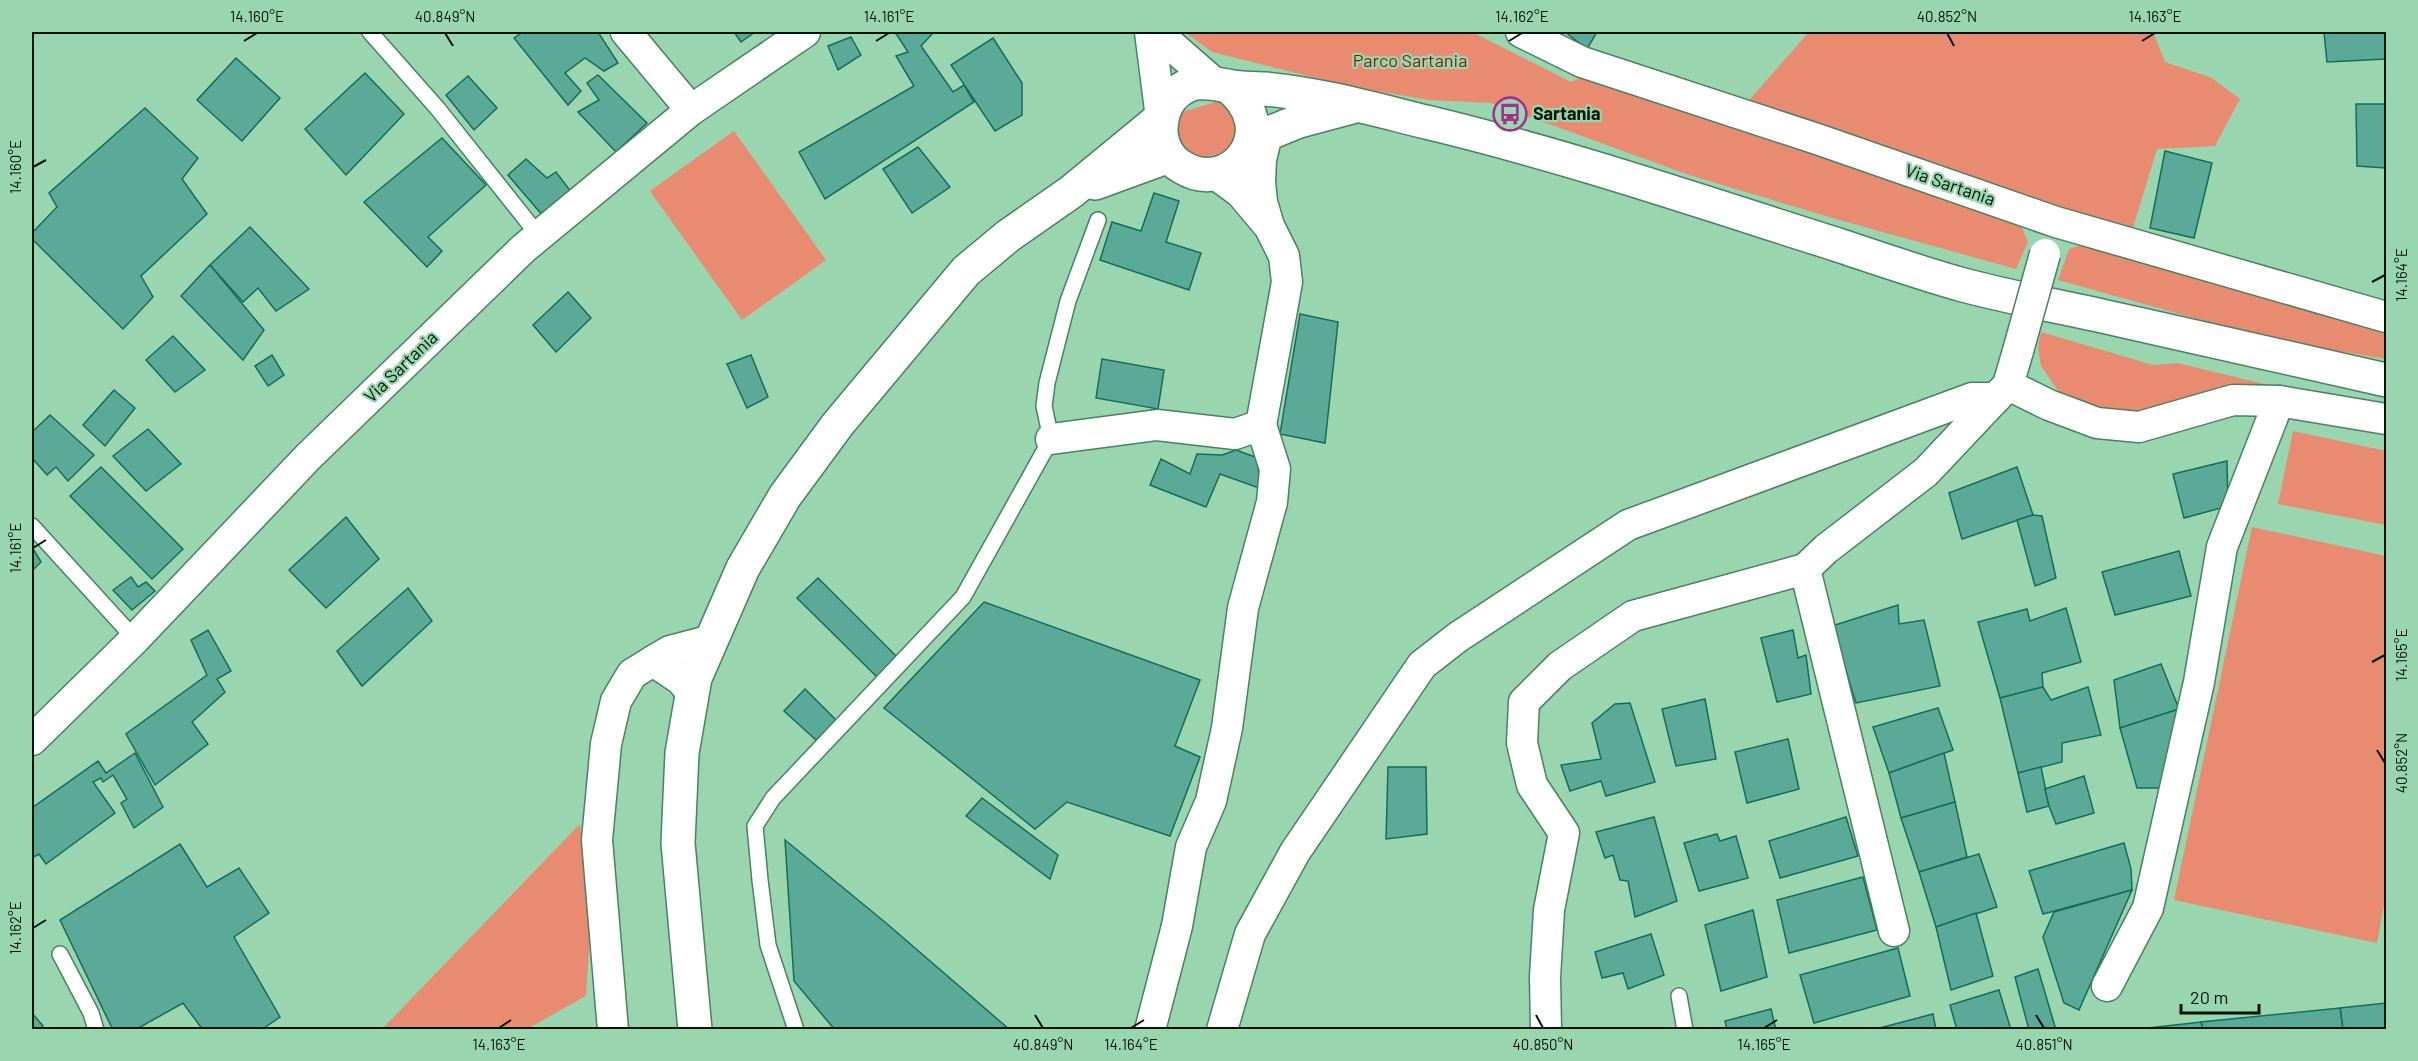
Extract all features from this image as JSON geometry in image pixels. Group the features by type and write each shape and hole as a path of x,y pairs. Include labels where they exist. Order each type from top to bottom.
{"street":[{"path":"626,32 690,110"},
{"name":"Via Sartania","path":"32,740 135,639 313,452 539,236 690,110 805,32"},
{"path":"1150,32 1161,118 1161,138 1169,156 1182,167 1198,174 1215,174 1232,168 1259,137 1299,122 1358,105"},
{"path":"1150,1029 1177,926 1191,847 1211,801 1227,728 1243,608 1272,502 1275,469 1262,425 1287,282 1284,256 1269,226 1262,202 1259,137 1250,109 1241,96 1220,84 1156,32"},
{"name":"Via Sartania","path":"1521,32 1582,62 1817,139 2056,222 2386,317"},
{"path":"695,1029 678,843 682,753 695,678 743,568 785,496 838,424 966,271 1008,236 1071,192 1161,118 1168,102 1179,90 1195,82 1302,92 1516,144 1963,285 2386,380"},
{"path":"1071,192 1169,156"},
{"path":"1215,174 1250,202 1269,226"},
{"path":"1546,1029 1545,978 1549,910 1564,833 1532,785 1522,743 1524,702 1560,666 1633,616 1805,568 1826,549 1926,472 2002,391 2018,351 2056,222"},
{"path":"1222,1029 1250,934 1295,852 1422,665 1458,637 1628,525 1972,398 2002,391 2097,423 2139,427 2233,400 2279,401 2386,419"},
{"path":"2107,986 2148,908 2199,682 2222,547 2279,401"},
{"path":"1051,439 1157,425 1235,434 1262,425"},
{"path":"1805,568 1894,931"},
{"path":"613,1029 597,840 606,744 616,701 632,674 670,651 712,640"},
{"path":"653,661 680,680 693,694"}],"lane":[{"path":"370,32 438,109 539,236"},
{"path":"796,1029 768,945 755,826 773,798 963,597 1051,439 1044,406 1047,383 1068,301 1098,220"},
{"path":"32,526 135,639"},
{"path":"60,954 91,1013 96,1029"},
{"path":"1679,996 1685,1029"}],"green space":[{"name":"Parco Sartania","path":"1185,32 1472,32 1571,82 1580,78 2018,218 2028,242 2016,269 1689,175 1491,103 1429,100 1348,86 1212,52"},
{"path":"1809,32 2153,32 2165,62 2210,77 2240,99 2215,146 2157,149 2133,228 1738,113"},
{"path":"1219,101 1232,105 1244,126 1228,148 1222,152 1208,156 1188,156 1178,145 1177,120 1185,111"},
{"path":"734,131 826,260 742,320 650,191"},
{"path":"2087,243 2386,334 2386,359 2273,340 2058,280 2069,249"},
{"path":"2041,332 2153,365 2177,363 2277,387 2221,386 2143,413 2081,406 2057,389 2041,366 2038,348"},
{"path":"2293,431 2386,451 2386,525 2278,504"},
{"path":"2252,527 2386,556 2386,895 2377,943 2174,900"},
{"path":"580,824 590,933 586,996 527,1029 382,1029"}],"building":[{"path":"523,32 598,32 618,63 604,71 585,58 565,73 581,91 568,105 514,38"},
{"path":"734,32 755,32 741,42"},
{"path":"895,32 930,32 932,34 921,46 953,92 964,85 974,102 825,199 799,152 914,86 896,56 908,52"},
{"path":"1565,32 1597,32 1587,49"},
{"path":"2324,32 2386,32 2386,59 2327,62"},
{"path":"851,37 861,55 838,70 828,46"},
{"path":"993,38 1022,83 1022,115 995,131 951,65"},
{"path":"236,58 280,98 242,141 197,100"},
{"path":"365,73 404,114 346,175 305,129"},
{"path":"598,75 647,123 616,152 578,112 599,100 587,83"},
{"path":"468,76 497,108 474,130 446,95"},
{"path":"2356,104 2386,104 2386,168 2357,166"},
{"path":"145,108 198,158 182,179 207,214 141,276 153,297 123,329 32,239 32,233 57,207 49,193"},
{"path":"442,138 486,185 428,237 442,251 427,267 364,202"},
{"path":"918,147 950,187 912,213 883,169"},
{"path":"2165,151 2212,163 2194,238 2150,228"},
{"path":"526,159 547,178 556,172 572,193 543,216 508,175"},
{"path":"1154,193 1179,201 1166,242 1201,253 1189,290 1100,260 1112,222 1141,231"},
{"path":"250,227 309,289 276,311 258,288 243,302 210,265"},
{"path":"210,265 264,330 243,360 181,296"},
{"path":"568,292 591,318 556,352 533,325"},
{"path":"1300,314 1338,322 1325,443 1280,434"},
{"path":"173,336 205,370 175,392 146,360"},
{"path":"272,355 284,375 268,386 255,366"},
{"path":"751,355 768,397 747,408 727,364"},
{"path":"1102,359 1164,370 1158,409 1096,398"},
{"path":"114,390 135,408 105,446 83,425"},
{"path":"50,415 94,455 68,481 56,467 47,475 32,458 32,432"},
{"path":"148,429 181,464 146,491 113,456"},
{"path":"1236,450 1258,458 1259,488 1220,474 1206,507 1150,485 1161,459 1190,474 1197,454 1222,455"},
{"path":"2227,461 2228,506 2184,518 2173,474"},
{"path":"101,467 183,549 152,579 70,496"},
{"path":"2017,467 2033,515 1962,539 1949,493"},
{"path":"2033,515 2042,516 2056,578 2035,586 2017,520"},
{"path":"346,517 379,559 326,608 289,570"},
{"path":"32,547 41,562 32,571"},
{"path":"2179,551 2191,596 2115,615 2102,572"},
{"path":"131,577 138,587 146,582 155,591 132,610 113,590"},
{"path":"818,578 896,656 877,677 797,598"},
{"path":"408,588 432,621 362,686 337,651"},
{"path":"984,602 1200,680 1175,746 1200,757 1170,836 1067,802 1035,829 884,708"},
{"path":"1898,605 1899,624 1924,620 1940,686 1856,703 1832,626"},
{"path":"2066,608 2081,662 2042,673 2043,687 2000,698 1978,622 2027,609 2030,621"},
{"path":"208,630 231,671 217,679 225,692 192,722 208,744 155,785 126,734 207,675 191,640"},
{"path":"1793,630 1798,658 1806,655 1811,694 1777,702 1761,638"},
{"path":"2161,664 2179,709 2120,728 2114,680"},
{"path":"2043,687 2051,700 2088,687 2101,735 2062,743 2062,762 2018,773 2000,698"},
{"path":"805,689 837,721 816,740 784,711"},
{"path":"1705,699 1716,759 1676,766 1662,709"},
{"path":"1630,703 1655,782 1606,796 1601,781 1570,791 1561,765 1601,759 1592,723 1615,704"},
{"path":"1938,708 1953,750 1889,773 1873,727"},
{"path":"2179,709 2163,788 2137,788 2120,728"},
{"path":"1788,739 1799,789 1747,803 1735,752"},
{"path":"135,753 163,807 134,828 121,803 127,799 113,775 103,782 101,778 93,782 115,813 46,864 39,854 32,858 32,808 98,761 106,773"},
{"path":"1944,753 1955,802 1901,818 1889,773"},
{"path":"1388,767 1426,767 1427,834 1386,839"},
{"path":"2041,767 2049,806 2027,812 2018,773"},
{"path":"2084,776 2094,813 2056,824 2045,789"},
{"path":"982,798 1058,855 1050,879 966,816"},
{"path":"1955,802 1967,857 1919,872 1901,818"},
{"path":"1654,817 1677,901 1635,917 1628,881 1620,880 1613,855 1605,858 1596,832"},
{"path":"1846,817 1858,856 1780,878 1769,841"},
{"path":"1717,834 1720,841 1736,836 1748,878 1699,891 1684,843"},
{"path":"785,840 1010,1030 835,1030 794,981"},
{"path":"2124,843 2131,869 2132,890 2043,914 2029,871"},
{"path":"180,844 207,887 239,868 269,913 234,937 280,1017 261,1030 203,1030 183,1003 135,1030 113,1030 60,920"},
{"path":"1979,854 1997,907 1936,927 1919,872"},
{"path":"1863,877 1877,930 1789,953 1777,900"},
{"path":"2132,890 2079,1010 2064,1003 2043,937 2054,912"},
{"path":"1753,910 1767,977 1721,991 1705,925"},
{"path":"1976,913 1993,976 1951,990 1936,927"},
{"path":"1651,934 1664,975 1628,989 1623,973 1602,978 1595,952"},
{"path":"1898,948 1910,996 1814,1023 1800,975"},
{"path":"2038,969 2056,1030 2029,1030 2015,977"},
{"path":"1999,990 2011,1030 1957,1030 1950,1005"},
{"path":"2386,1003 2386,1030 2343,1030 2340,1008"},
{"path":"2340,1008 2343,1030 2203,1030 2201,1022"},
{"path":"1771,1009 1776,1030 1727,1030 1725,1021"},
{"path":"32,1013 43,1026 38,1030 32,1030"},
{"path":"1933,1014 1936,1030 1872,1030"},
{"path":"2201,1022 2203,1030 2130,1030"}],"place":[{"name":"Sartania","path":"1510,114"}]}
